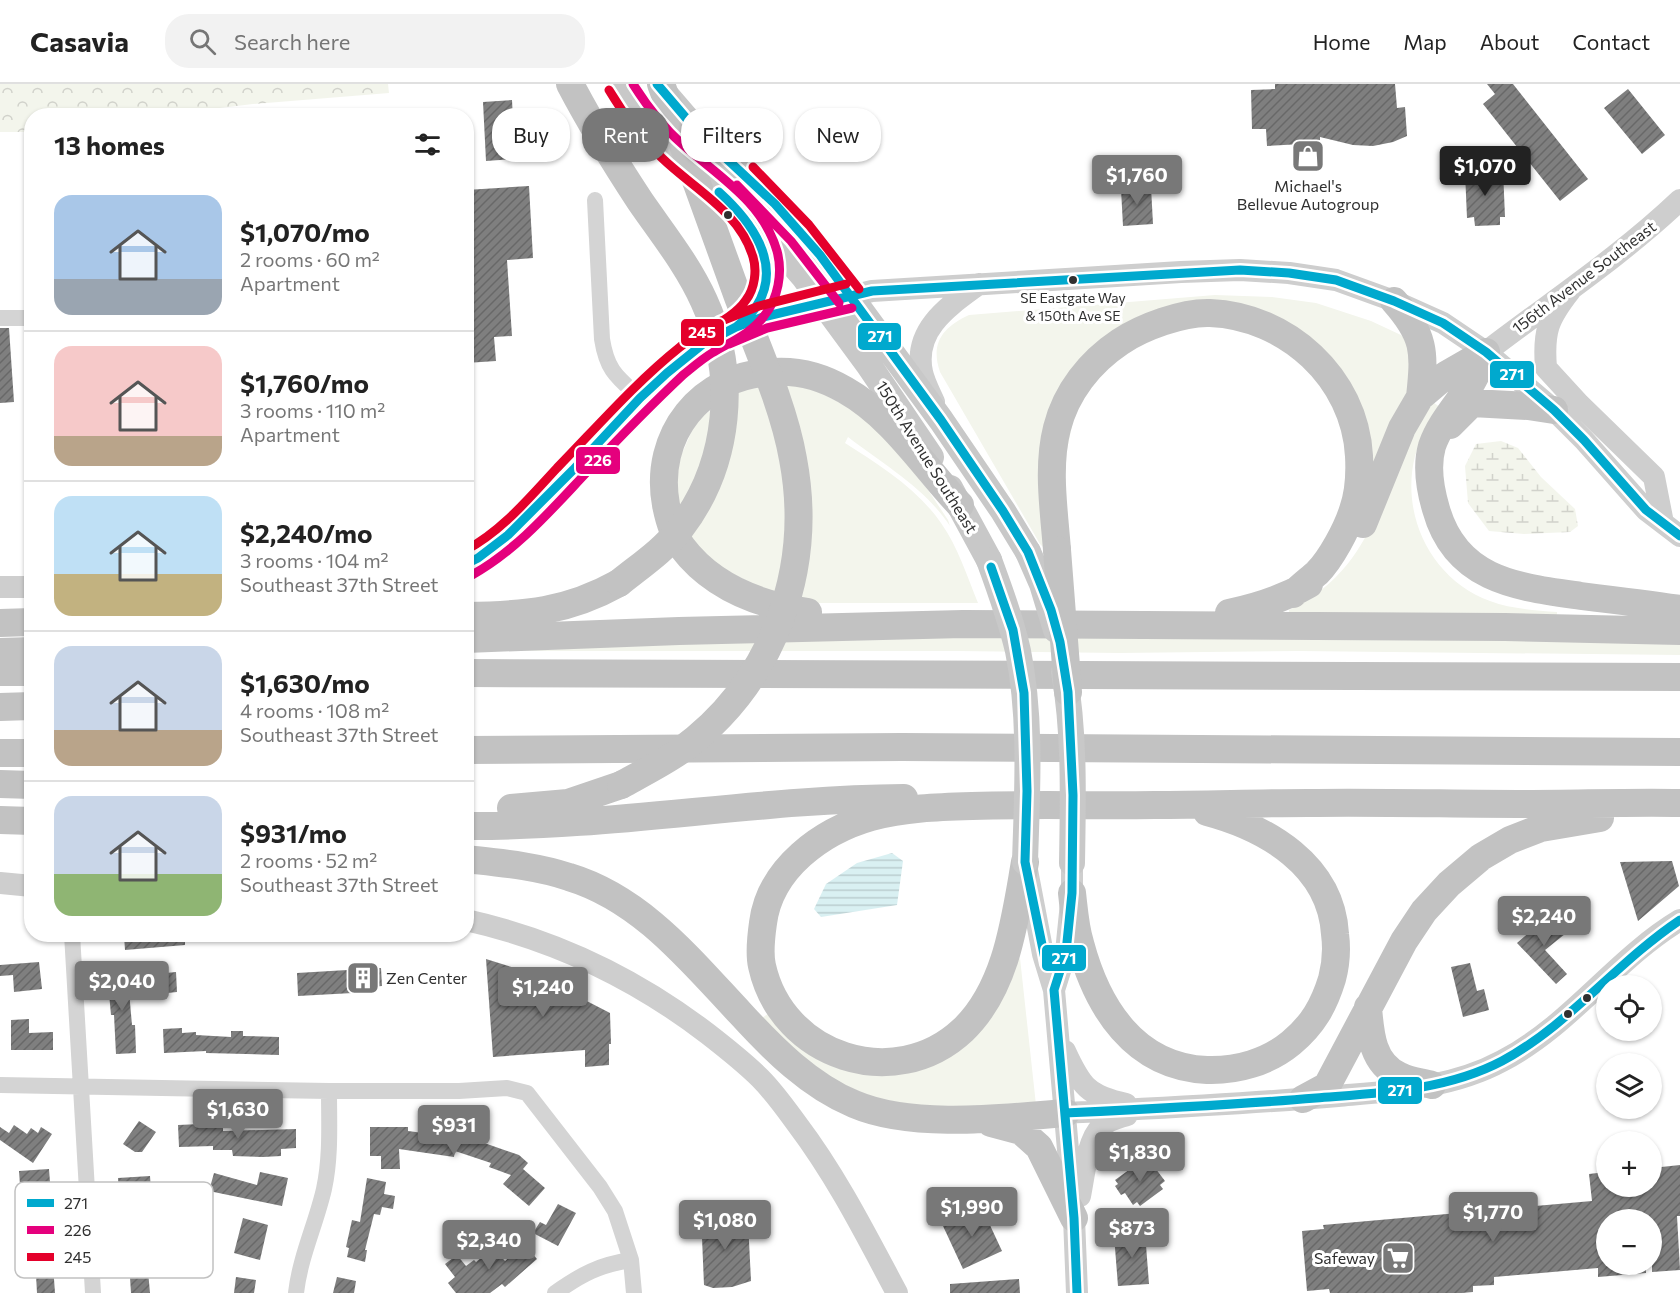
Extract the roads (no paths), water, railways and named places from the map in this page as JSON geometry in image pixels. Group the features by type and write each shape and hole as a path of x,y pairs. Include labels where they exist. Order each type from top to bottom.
{"highway":[{"path":"474,615 523,613 564,607 598,595 619,583 658,552 679,530 696,506 708,481 723,432 726,397 724,364 718,337 704,299 592,126 570,84"},
{"path":"474,807 512,808 568,803 621,785 656,766 693,740 716,720 745,684 772,639 783,615 791,588 799,538 798,488 785,424 659,84"},
{"path":"1394,301 1412,321 1419,336 1422,351 1420,396"},
{"path":"1068,692 1052,483 1053,447 1057,425 1070,394 1088,369 1109,349 1135,331 1170,319 1208,312 1238,317 1270,327 1297,344 1320,363 1340,390 1354,420 1360,471 1358,494 1341,538 1318,571 1293,594"},
{"path":"1137,624 1217,616 1263,606 1293,594 1336,564 1352,545 1367,518 1402,428 1420,396 1446,375 1486,352"},
{"path":"1486,352 1471,383 1446,417 1433,444 1429,473 1438,518 1449,541 1464,558 1481,571 1499,580 1529,589 1680,609"},
{"path":"819,613 761,602 733,589 713,577 694,560 674,534 664,490 670,445 680,423 695,404 713,389 732,379 754,372 787,371 821,378 846,390 873,409 909,445 937,481 960,505"},
{"path":"1433,444 1458,415 1472,403 1554,410"},
{"path":"474,631 691,613 819,613 963,624"},
{"path":"0,623 24,622"},
{"path":"474,639 963,624 1505,627 1680,631"},
{"path":"0,652 24,651"},
{"path":"0,672 24,672"},
{"path":"474,673 1680,677"},
{"path":"474,680 509,673"},
{"path":"0,707 24,706"},
{"path":"0,720 24,720"},
{"path":"474,730 902,747"},
{"path":"474,750 902,747 1680,752"},
{"path":"0,753 24,753"},
{"path":"0,784 24,785"},
{"path":"474,826 583,823 700,810 853,798 907,798 997,805"},
{"path":"1025,862 1013,927 1002,967 977,1013 963,1030 946,1043 927,1054 899,1061 877,1062 846,1058 805,1038 783,1013 771,991 762,965 761,940 764,916 771,893 786,869 820,839 844,826 898,811 997,805 1680,803"},
{"path":"1071,893 1079,941 1099,997 1130,1039 1149,1053 1171,1063 1198,1069 1219,1070 1245,1066 1270,1057 1292,1042 1311,1023 1324,1003 1334,972 1337,950 1335,924 1329,902 1318,880 1279,842 1249,825 1201,811 1157,805"},
{"path":"1303,1099 1327,1086 1404,941 1424,911 1449,884 1481,857 1510,840 1541,828 1583,819 1680,815"},
{"path":"0,820 24,821"},
{"path":"474,860 514,865 569,877 616,898 640,914 667,937 763,1038 798,1069 826,1089 854,1104 879,1112 909,1117 984,1120 1066,1113"},
{"path":"1368,1007 1372,1044 1379,1059 1388,1070 1400,1077 1432,1085"},
{"path":"984,1120 1021,1131 1039,1147 1074,1218"}],"main road":[{"name":"150th Avenue Southeast","path":"619,84 634,109 651,130 738,208 804,277 905,417 960,505 989,560 1013,630 1024,693 1028,791 1025,862 1043,954 1054,990 1074,1218 1077,1293"},
{"name":"150th Avenue Southeast","path":"659,84 698,132 794,224 820,255 941,420 1028,552 1051,610 1060,642 1068,692 1073,795 1071,893 1066,952 1054,990"},
{"name":"156th Avenue Southeast","path":"1486,352 1570,291 1654,224 1680,200"},
{"path":"736,327 755,309 764,293 767,266 758,235 738,208"},
{"path":"474,560 508,535 640,398 704,344 736,327 763,317 872,291 1240,270 1289,273 1336,280 1394,301 1443,323 1486,352 1554,410 1646,510 1672,530"},
{"path":"941,420 922,372 921,354 924,339 937,316 979,284"},
{"path":"1570,291 1552,313 1545,338 1546,368 1654,477 1672,530"},
{"path":"0,587 24,587"},
{"path":"0,883 24,885"},
{"path":"1066,1113 1303,1099 1432,1085 1474,1074 1501,1062 1529,1045 1647,944 1680,920"},
{"path":"474,922 536,939 580,956 619,975 659,999 735,1055 761,1078 817,1151 846,1197 897,1293"},
{"path":"1059,1036 1074,1070 1084,1085 1095,1094 1104,1099 1148,1108"},
{"path":"1074,1218 1095,1134 1113,1119 1148,1108"}],"street":[{"path":"594,200 604,353 613,373 640,398"},
{"path":"0,318 24,318"},
{"path":"1647,944 1680,934"},
{"path":"72,942 86,1182"},
{"path":"0,1085 329,1091 459,1091 507,1088 527,1093 600,1187 615,1211 631,1260 634,1293"},
{"path":"296,1293 303,1257 324,1190 329,1160 329,1091"},
{"path":"555,1293 595,1268 631,1260"},
{"path":"92,1278 93,1293"}],"place":[{"name":"Michael's Bellevue Autogroup","path":"1308,156"},
{"name":"SE Eastgate Way & 150th Ave SE","path":"1073,280"},
{"name":"Zen Center","path":"363,978"},
{"name":"Safeway","path":"1398,1258"}]}
